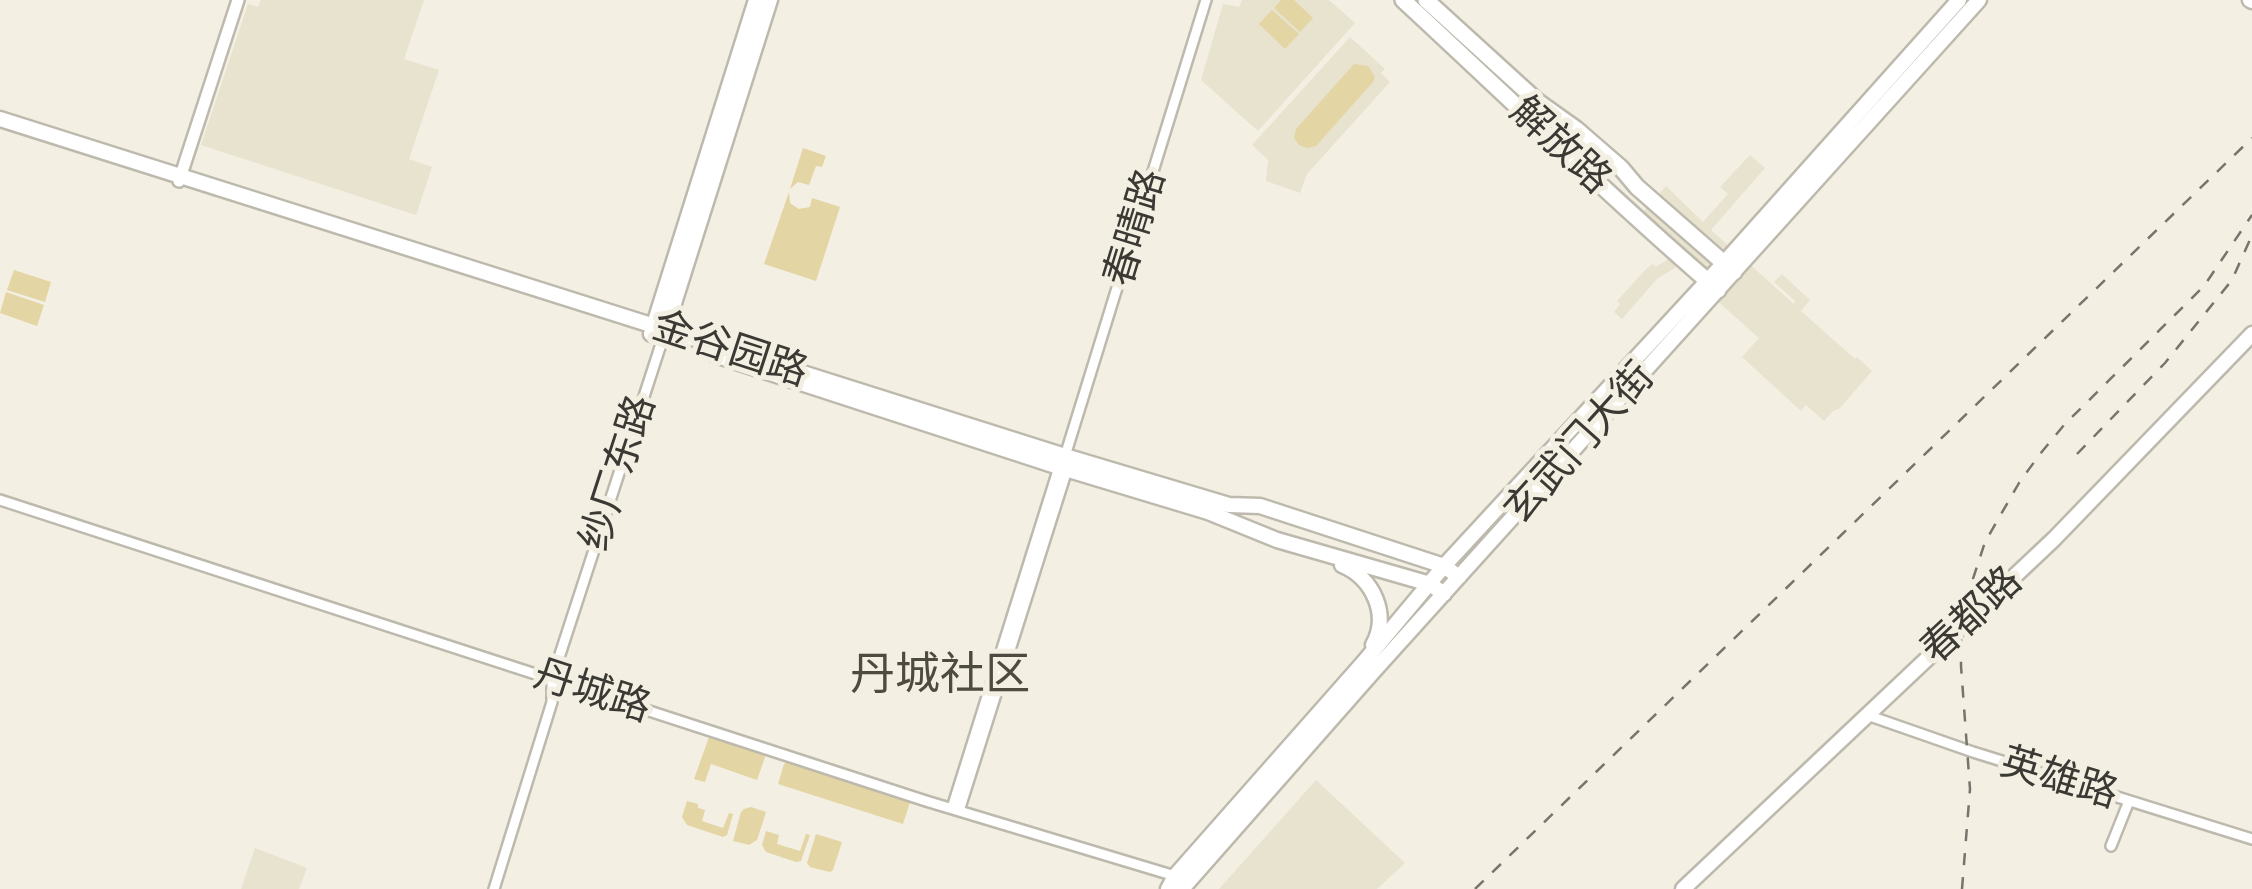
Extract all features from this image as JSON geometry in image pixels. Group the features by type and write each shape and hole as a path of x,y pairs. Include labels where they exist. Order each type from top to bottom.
{"main road":[{"name":"纱厂东路","path":"658,332 756,0"},
{"name":"纱厂东路","path":"658,332 770,0"},
{"name":"解放路","path":"1403,0 1560,150 1713,285"},
{"name":"解放路","path":"1426,0 1729,267"},
{"name":"玄武门大街","path":"1729,267 1979,0"},
{"name":"玄武门大街","path":"1177,884 1444,594 1956,1"},
{"name":"金谷园路","path":"0,122 1064,464 1304,549 1430,584 1444,594"},
{"name":"玄武门大街","path":"1177,884 1444,566 1713,285"},
{"name":"春都路","path":"1687,889 2054,539 2252,334"},
{"name":"春都路","path":"1870,716 2058,542 2252,343"},
{"name":"金谷园路","path":"1064,464 1228,505 1260,506 1444,566 1458,577"},
{"path":"1304,549 1353,570 1371,588 1379,606 1379,634 1363,663"}],"street":[{"path":"180,179 238,0"},
{"name":"春晴路","path":"956,810 1206,0"},
{"name":"纱厂东路","path":"494,889 552,702 552,679 658,332"},
{"name":"丹城路","path":"0,500 1177,884"},
{"name":"英雄路","path":"1870,716 1972,752 2252,839"},
{"path":"2111,846 2129,801"}],"shaded area":[{"path":"261,0 424,0 404,59 439,70 409,159 432,167 416,215 201,145 248,4 258,7"},
{"path":"1242,0 1329,0 1355,23 1258,131 1201,80 1223,4 1239,7"},
{"path":"1281,0 1294,0 1313,18 1300,32 1274,8"},
{"path":"1272,10 1299,34 1285,49 1259,24"},
{"path":"1350,37 1385,69 1381,73 1390,82 1307,174 1300,193 1266,181 1268,160 1252,145"},
{"path":"1354,64 1368,66 1375,77 1373,82 1316,146 1299,145 1294,138 1296,129"},
{"path":"803,148 826,156 822,167 816,166 809,185 798,182 790,189"},
{"path":"1750,155 1765,168 1711,230 1794,304 1774,282 1782,274 1810,300 1801,311 1872,371 1824,421 1806,405 1801,411 1742,357 1759,338 1678,266 1657,279 1622,319 1614,312 1620,304 1617,301 1647,268 1670,258 1681,245 1642,213 1666,186 1703,222 1728,194 1720,187"},
{"path":"789,192 790,203 799,209 810,207 812,198 840,207 816,281 764,264"},
{"path":"14,270 51,282 45,302 7,290"},
{"path":"6,292 44,305 37,326 0,313"},
{"path":"709,737 763,753 757,780 711,764 705,782 694,779"},
{"path":"789,761 911,799 903,824 778,784 784,764"},
{"path":"1316,780 1405,863 1377,889 1219,889"},
{"path":"687,801 705,810 702,821 723,828 729,813 733,814 727,835 687,825 682,817"},
{"path":"751,807 766,812 757,840 749,845 733,841 741,812"},
{"path":"766,831 779,835 777,844 800,851 806,834 810,835 801,861 766,852 762,845"},
{"path":"816,834 842,842 830,872 807,863"},
{"path":"255,848 307,868 299,889 241,889"}],"railway":[{"path":"1475,889 2252,138"},
{"path":"1962,889 1970,789 1961,627 1985,542 2040,454 2064,425 2204,286 2252,215"},
{"path":"2077,454 2165,363 2232,280 2252,235"}],"district":[{"name":"丹城社区","path":"940,676"}]}
